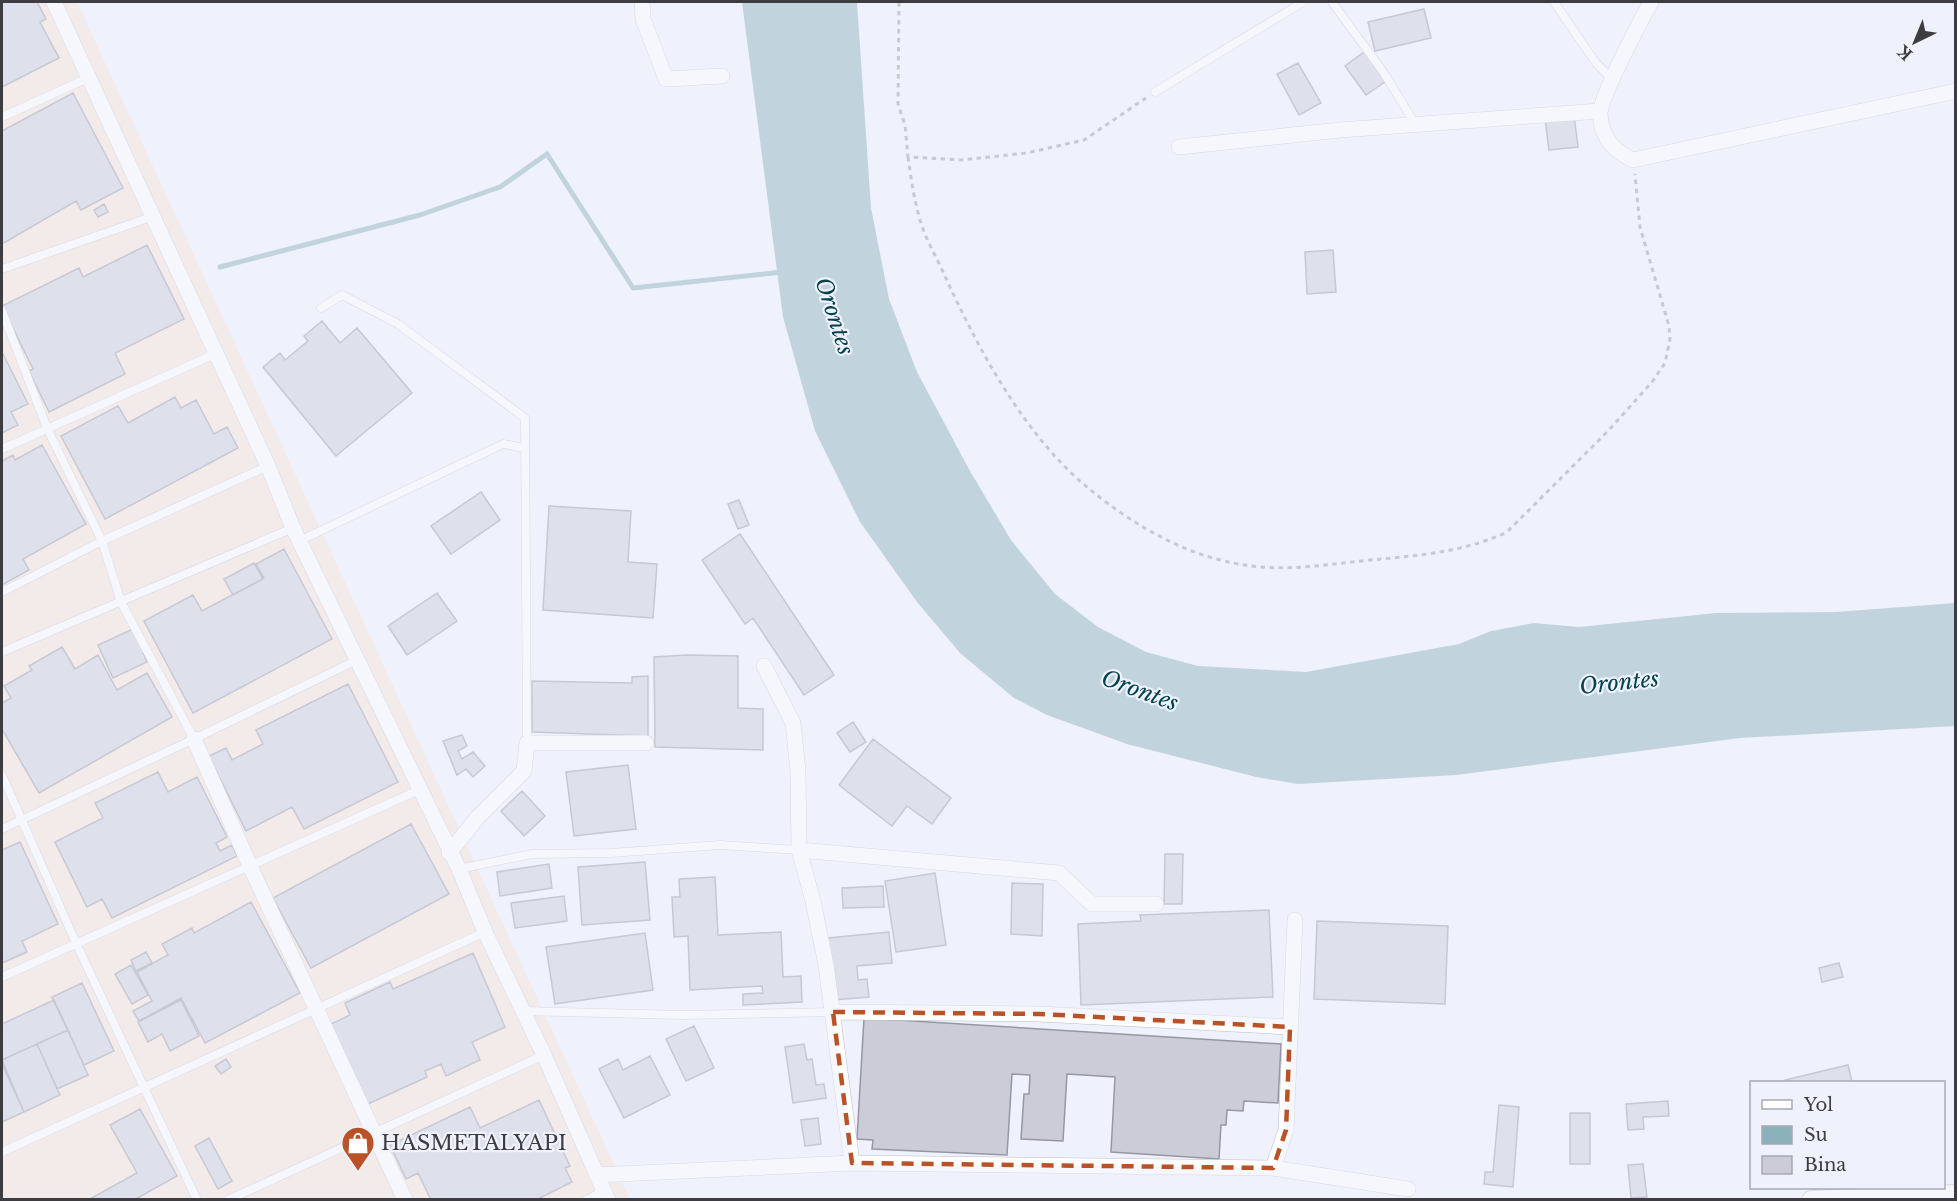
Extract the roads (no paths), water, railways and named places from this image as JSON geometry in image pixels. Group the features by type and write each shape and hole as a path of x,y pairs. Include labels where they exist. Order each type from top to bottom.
{"street":[{"path":"54,2 151,217 268,466 296,534 449,853 459,869 485,932 544,1055 606,1195"},
{"path":"642,2 643,19 666,79 722,75"},
{"path":"1651,2 1631,38 1600,111 1608,142 1615,151 1633,160 1956,91"},
{"path":"1179,147 1415,124 1600,111"},
{"path":"764,666 794,723 799,782 799,850 813,901 833,1012 852,1163"},
{"path":"194,739 250,866 405,1200"},
{"path":"449,853 478,817 524,771 527,743 646,743"},
{"path":"799,850 1059,873 1092,904 1156,904"},
{"path":"1273,1168 1286,1130 1295,920"},
{"path":"833,1012 1039,1014 1290,1027"},
{"path":"597,1175 852,1163 1273,1168 1408,1189"},
{"path":"1811,1200 1956,1194"}],"lane":[{"path":"1155,92 1303,2"},
{"path":"1332,2 1384,73 1415,124"},
{"path":"1554,2 1596,63 1613,80"},
{"path":"2,117 88,78"},
{"path":"2,270 151,217"},
{"path":"321,308 342,295 398,324 525,418 527,743"},
{"path":"2,311 47,428 102,541 121,602 194,739"},
{"path":"2,449 215,354"},
{"path":"2,652 121,602 296,534 503,444 525,447"},
{"path":"2,592 102,541 268,466"},
{"path":"2,829 357,660"},
{"path":"2,775 76,943 197,1200"},
{"path":"2,977 419,790"},
{"path":"459,869 532,854 611,853 720,845 799,850"},
{"path":"2,1152 485,932"},
{"path":"522,1011 683,1015 833,1012"},
{"path":"228,1200 544,1055"},
{"path":"586,1200 606,1195"}],"water":[{"name":"Orontes","path":"742,2 857,2 871,208 889,299 917,372 970,471 1011,540 1055,594 1098,627 1146,652 1198,666 1306,672 1459,644 1491,631 1534,623 1579,627 1716,613 1836,612 1955,603 1955,726 1740,738 1456,775 1298,784 1256,777 1127,744 1047,715 1014,698 960,653 917,602 860,522 815,431 783,317"}],"waterway":[{"path":"220,267 420,215 500,187 547,154 633,288 782,272"}],"place":[{"name":"HASMETALYAPI","path":"358,1172"}]}
